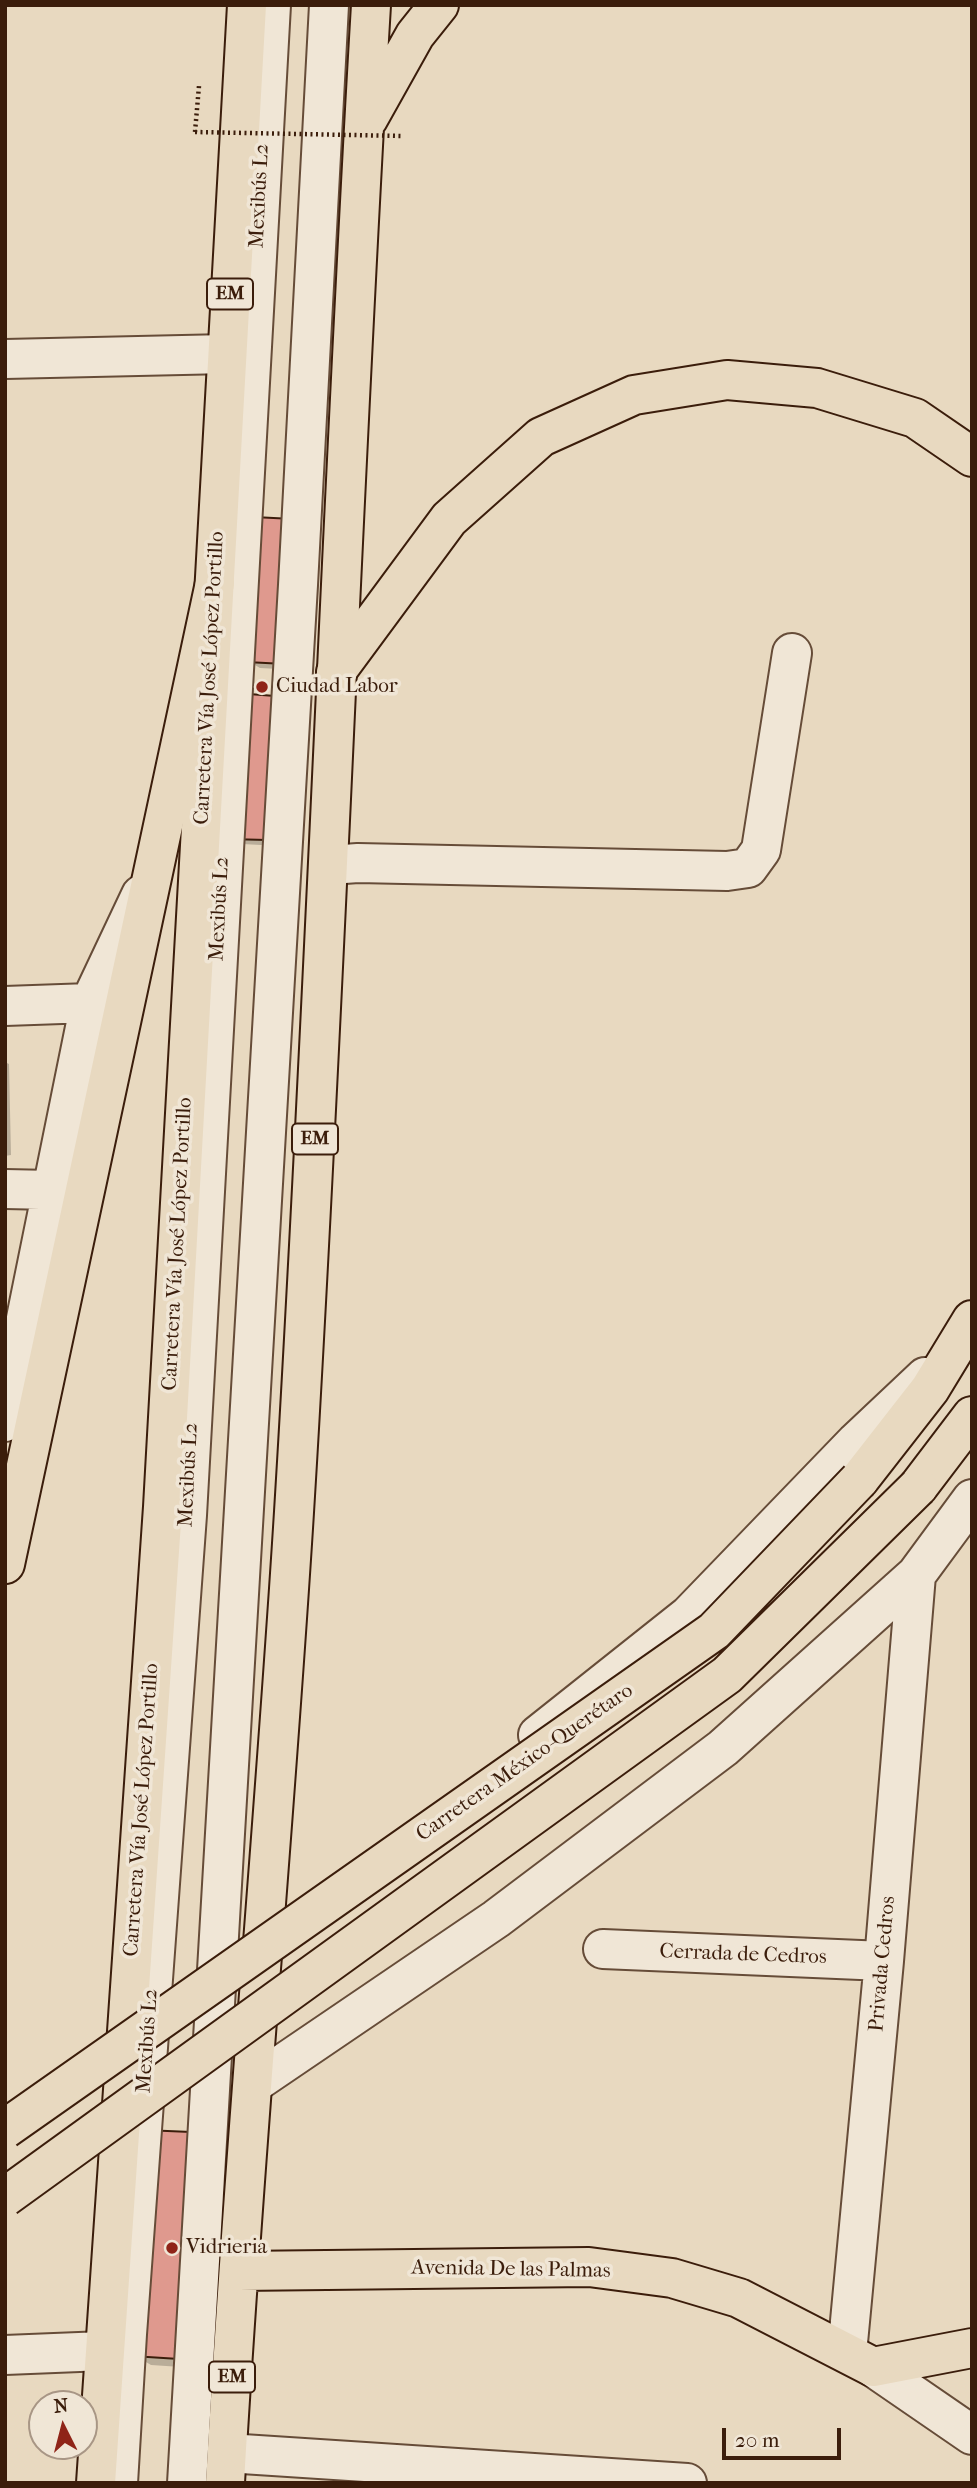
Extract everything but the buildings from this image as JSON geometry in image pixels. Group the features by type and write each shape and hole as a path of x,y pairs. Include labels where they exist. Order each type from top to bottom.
{"main road":[{"name":"Carretera Vía José López Portillo","path":"96,2483 163,1507 247,5"},
{"name":"EM","path":"226,2468 295,1501 330,865 336,672 371,5"},
{"path":"364,127 415,35 439,5"},
{"path":"336,672 449,519 541,437 634,395 727,380 817,388 915,418 972,457"},
{"path":"5,1564 215,583"},
{"name":"Carretera México-Querétaro","path":"5,2129 714,1631 859,1480 930,1389 963,1335"},
{"path":"5,2197 727,1675 918,1487 972,1416"},
{"name":"Avenida De las Palmas","path":"239,2271 589,2267 672,2278 739,2298 860,2360"},
{"path":"860,2360 972,2348"}],"street":[{"name":"Mexibús L2","path":"118,2483 188,1501 271,5"},
{"path":"187,2483 298,585 329,5"},
{"path":"5,359 227,354"},
{"path":"330,865 358,863 727,871 748,868 761,850 792,653"},
{"path":"5,1422 90,1003 152,871"},
{"path":"5,1006 90,1003"},
{"path":"5,1189 52,1189"},
{"path":"264,1926 294,1914 391,1851 689,1615 963,1335"},
{"path":"253,2084 496,1919 723,1748 915,1575 972,1499"},
{"name":"Privada Cedros","path":"860,2360 884,1961 915,1575"},
{"name":"Cerrada de Cedros","path":"603,1949 884,1961"},
{"path":"5,2355 104,2351"},
{"path":"860,2360 972,2435"},
{"path":"226,2468 687,2483"}],"path":[{"path":"195,132 403,136"}],"place":[{"name":"Ciudad Labor","path":"262,687"},
{"name":"Vidrieria","path":"172,2248"}]}
